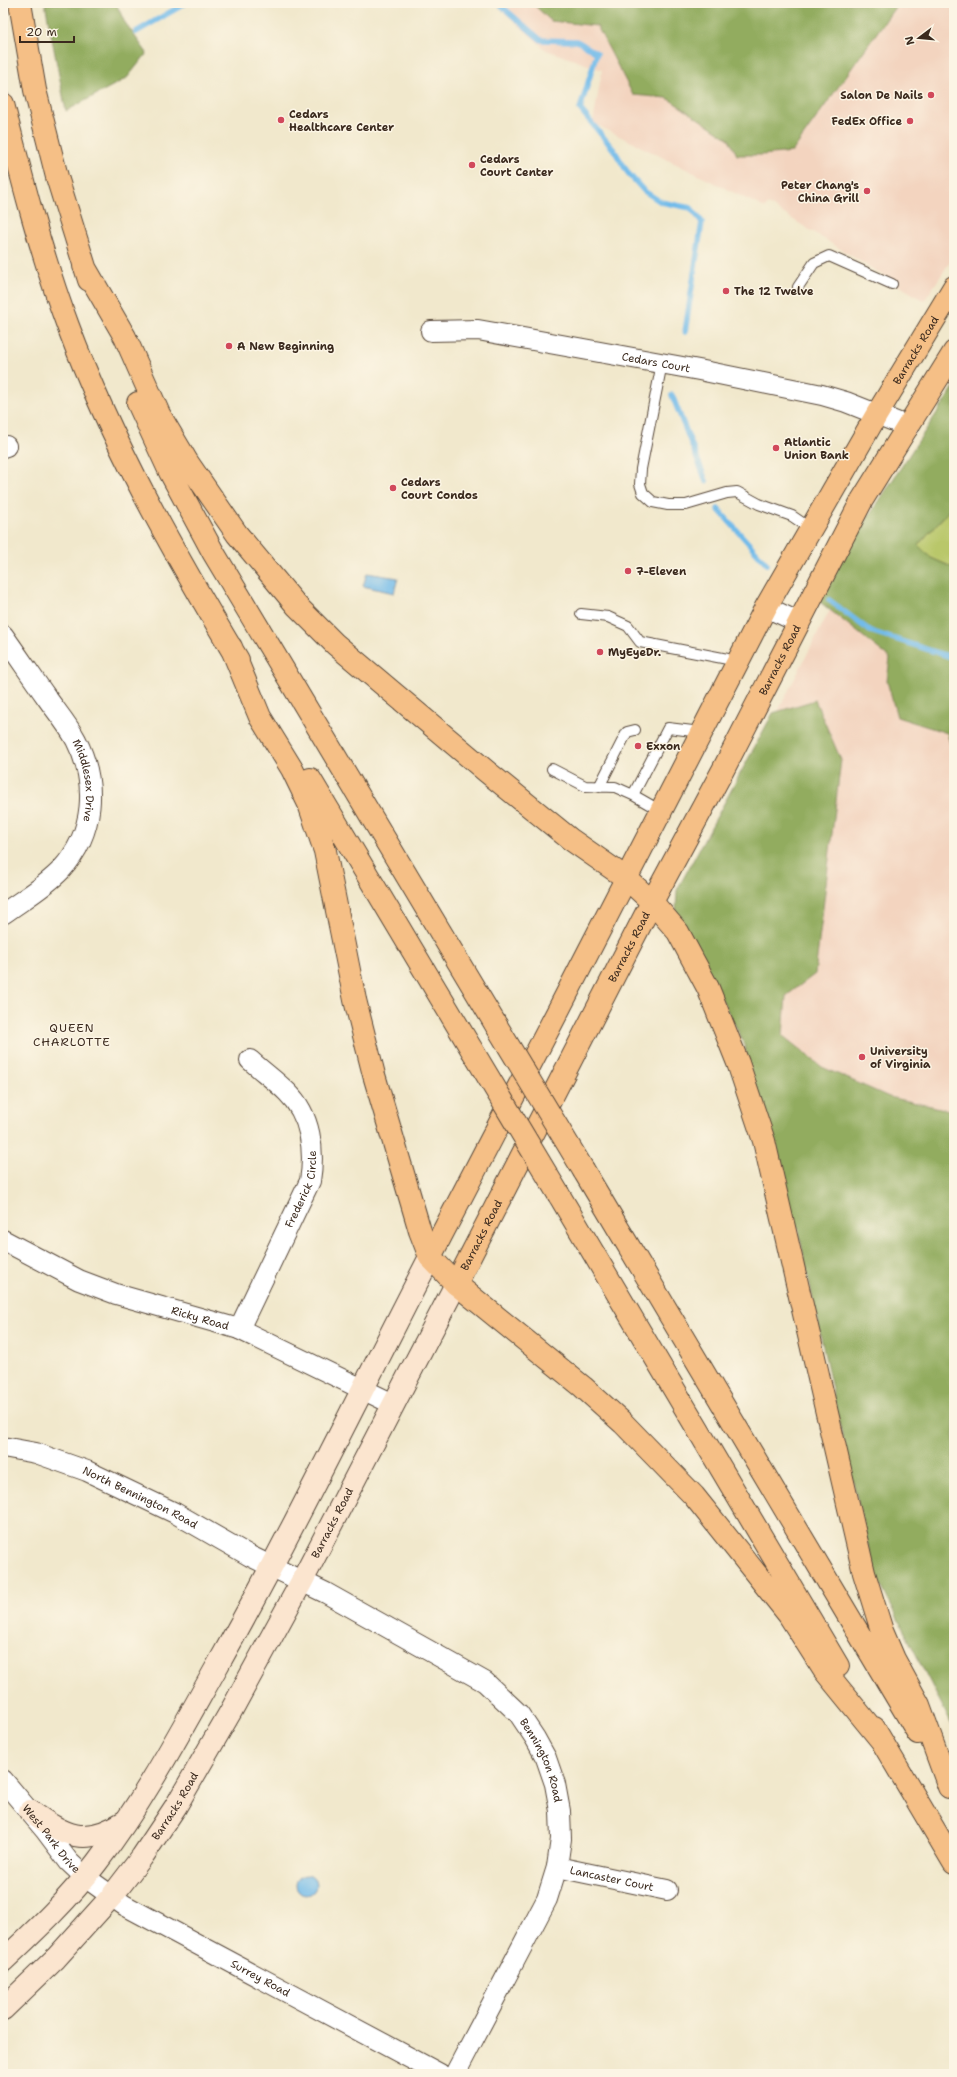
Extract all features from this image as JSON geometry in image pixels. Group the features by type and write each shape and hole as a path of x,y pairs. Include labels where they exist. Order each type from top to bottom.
{"main road":[{"path":"20,3 35,90 57,177 84,266 104,325 131,389 192,515 952,1791"},
{"path":"3,104 44,253 68,327 132,471 173,550 791,1584 954,1863"},
{"path":"84,266 125,337 159,414 188,463 237,534 297,606 335,644 486,771 570,839 626,878 652,902 678,932 708,988 738,1063 764,1141 864,1572 882,1631 894,1659 919,1705 952,1791"},
{"name":"Barracks Road","path":"3,1962 56,1909 85,1877 127,1820 169,1752 271,1566 766,606 877,414 954,287"},
{"name":"Barracks Road","path":"3,2009 56,1958 112,1896 142,1858 176,1806 231,1711 302,1581 652,902 723,770 862,500 909,427 954,352"},
{"path":"231,647 260,716 292,769 314,818 331,877 354,994 374,1074 420,1231 430,1256 456,1284 623,1422 670,1470 740,1551 789,1615 824,1670 881,1740"},
{"path":"30,1811 55,1829 70,1834 87,1836 98,1836 108,1832 127,1820"}],"street":[{"name":"Cedars Court","path":"432,332 478,330 662,363 822,395 877,414"},
{"path":"877,414 909,427"},
{"path":"766,606 798,622"},
{"name":"Middlesex Drive","path":"3,635 75,739 85,761 90,779 91,796 84,834 74,853 61,870 3,914"},
{"name":"Frederick Circle","path":"239,1329 310,1181 312,1165 311,1140 307,1124 298,1106 288,1093 250,1060"},
{"name":"Ricky Road","path":"3,1240 79,1280 116,1294 239,1329 393,1404"},
{"name":"North Bennington Road","path":"3,1447 36,1453 87,1470 175,1513 271,1566"},
{"name":"Bennington Road","path":"271,1566 403,1635 485,1682 519,1714 546,1758 555,1784 560,1812 557,1867 547,1899 455,2074"},
{"name":"West Park Drive","path":"3,1780 30,1811 69,1862 85,1877"},
{"name":"Lancaster Court","path":"557,1867 667,1890"},
{"name":"Surrey Road","path":"85,1877 124,1905 440,2074"}],"lane":[{"path":"798,287 814,263 829,256 892,284"},
{"path":"662,363 641,469 640,484 643,493 653,502 668,505 700,502 727,493 737,492 759,504 792,516 811,529"},
{"path":"581,614 608,617 628,626 640,642 738,660"},
{"path":"633,795 648,756 663,728 701,732"},
{"path":"599,786 616,760 627,732 635,730"},
{"path":"552,769 585,786 615,787 633,795 661,811"}],"shaded area":[{"path":"494,3 954,3 954,256 924,301 768,204 765,208 593,123 602,70 546,50"},
{"name":"University of Virginia","path":"954,405 954,1707 708,848 861,549"}],"green space":[{"path":"45,3 116,3 124,21 147,53 127,78 66,111"},
{"path":"532,3 898,3 792,152 762,155 737,155 729,139 667,98 633,95 597,26 551,21"},
{"path":"954,387 954,505 918,545 931,558 954,568 954,757 947,733 897,717 887,681 890,658 815,598"},
{"path":"954,505 954,568 931,558 918,545"},
{"path":"815,700 841,760 815,974 786,996 783,1036 822,1067 889,1097 954,1111 954,1729 874,1572 836,1408 798,1229 786,1209 743,1041 676,910 677,890 773,713"}],"water":[{"path":"367,573 398,578 394,593 363,586"},
{"path":"306,1875 313,1878 316,1885 313,1892 306,1895 299,1892 296,1885 299,1878"}],"waterway":[{"path":"136,32 184,3"},
{"path":"498,3 541,40 577,41 597,53 580,109 614,150 628,173 644,191 661,202 691,208 702,222 685,332"},
{"path":"672,395 706,481"},
{"path":"718,509 767,564"},
{"path":"829,600 870,631 954,658"}],"place":[{"name":"Salon De Nails","path":"931,95"},
{"name":"Cedars Healthcare Center","path":"281,120"},
{"name":"FedEx Office","path":"910,121"},
{"name":"Cedars Court Center","path":"472,165"},
{"name":"Peter Chang's China Grill","path":"867,191"},
{"name":"The 12 Twelve","path":"726,291"},
{"name":"A New Beginning","path":"229,346"},
{"name":"Atlantic Union Bank","path":"776,448"},
{"name":"Cedars Court Condos","path":"393,488"},
{"name":"7-Eleven","path":"628,571"},
{"name":"MyEyeDr.","path":"600,652"},
{"name":"Exxon","path":"638,746"},
{"name":"University of Virginia","path":"862,1057"}],"district":[{"name":"QUEEN CHARLOTTE","path":"72,1035"}]}
